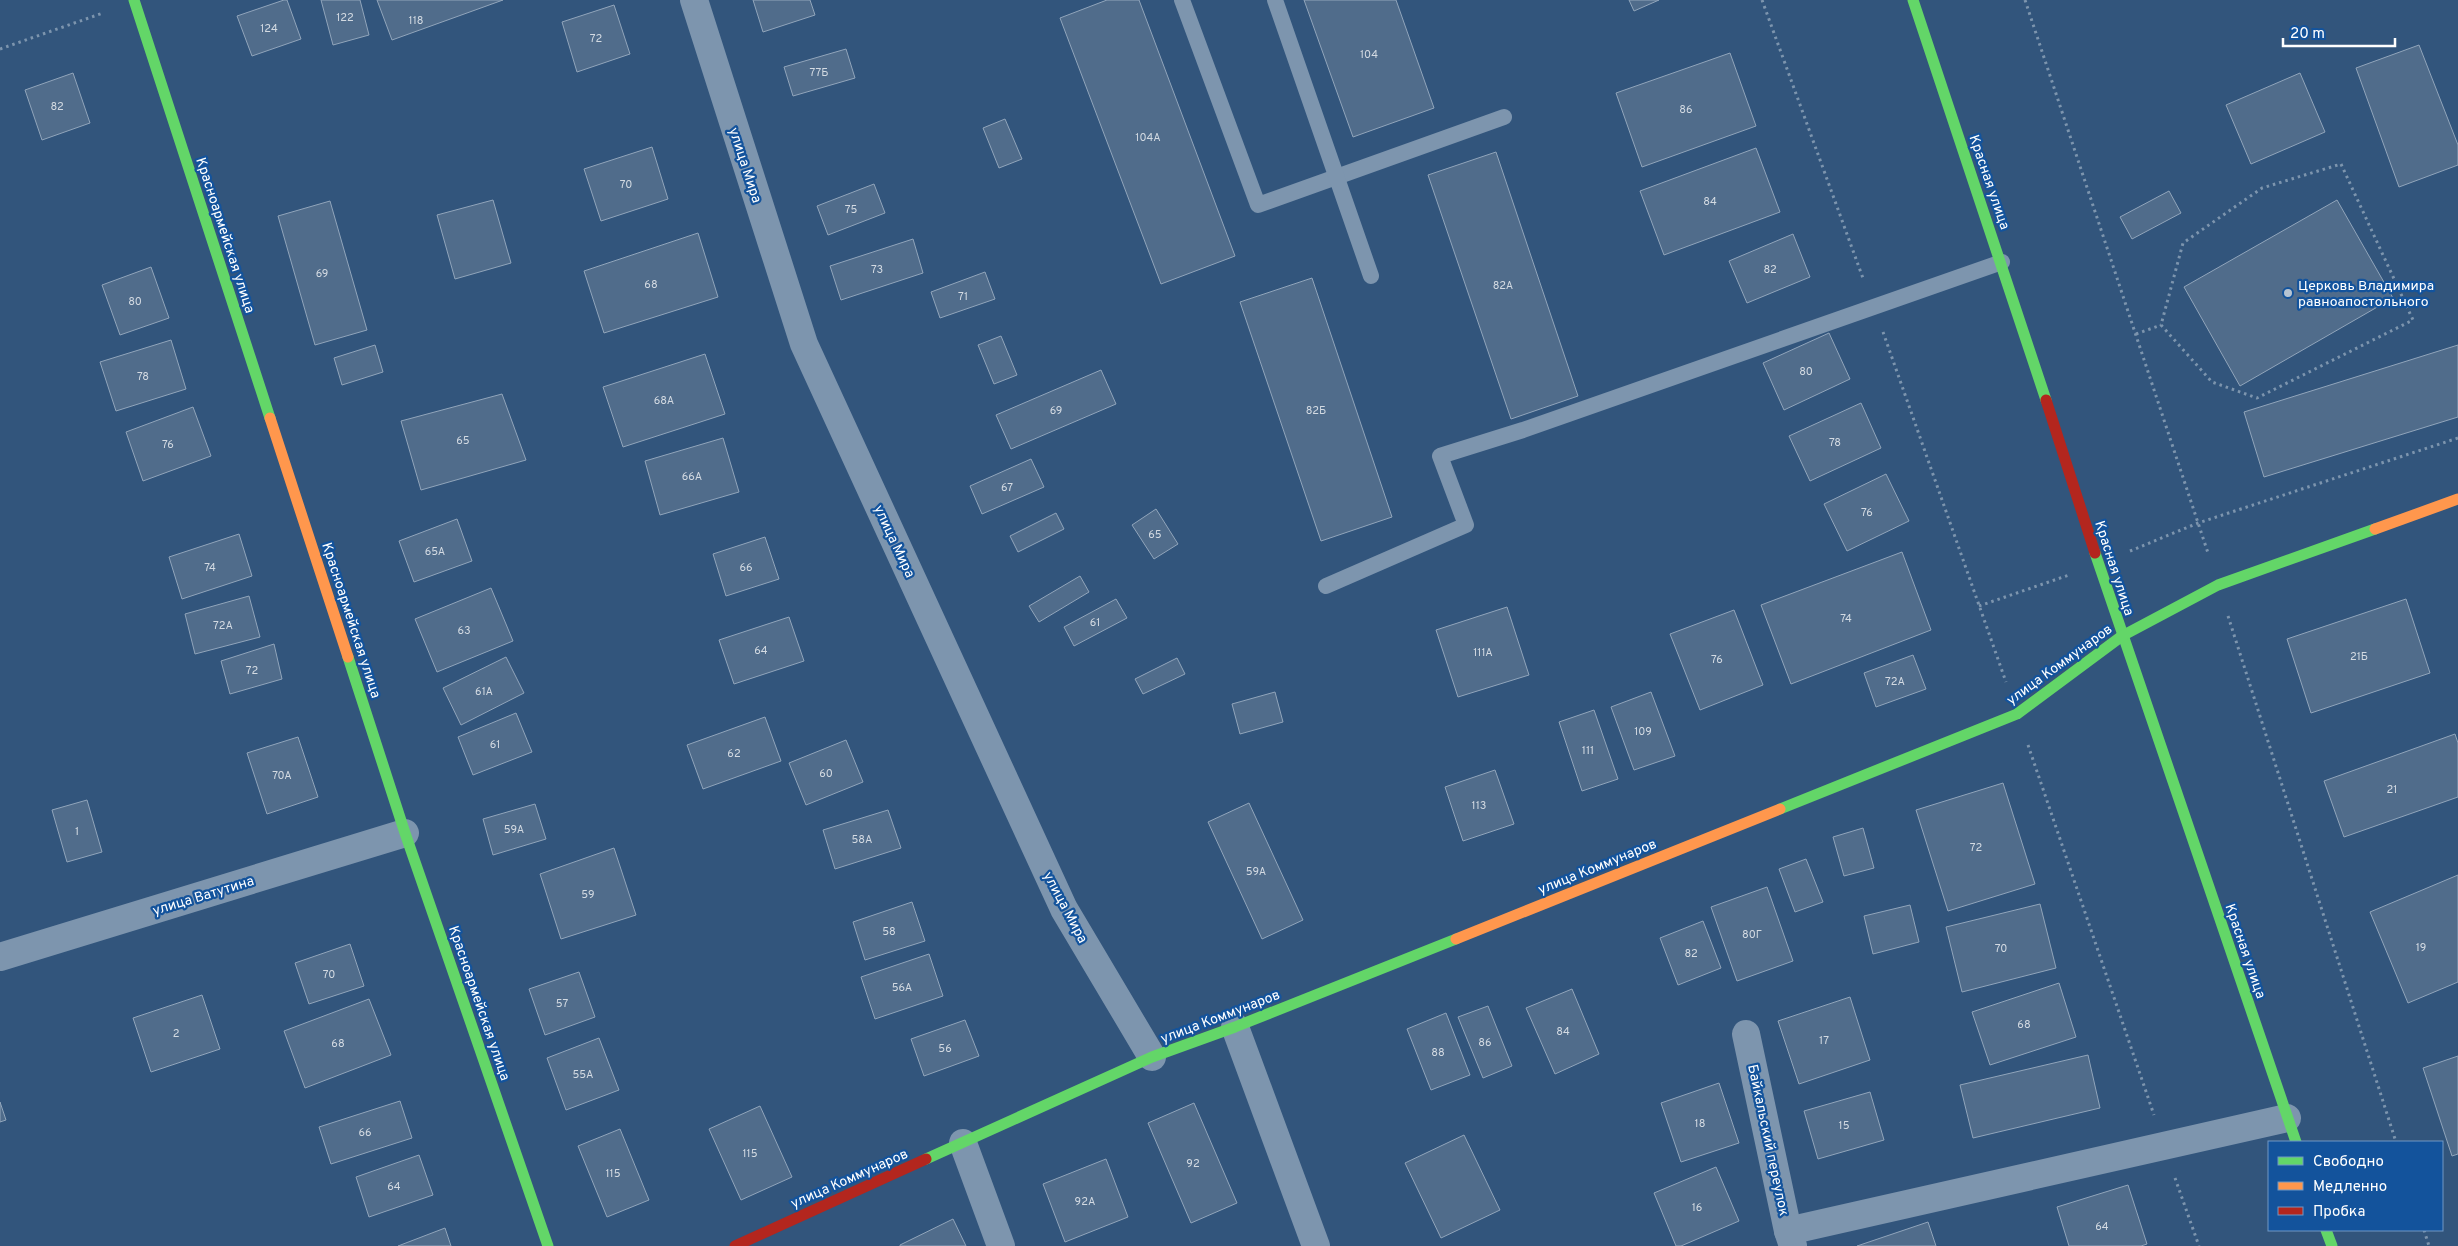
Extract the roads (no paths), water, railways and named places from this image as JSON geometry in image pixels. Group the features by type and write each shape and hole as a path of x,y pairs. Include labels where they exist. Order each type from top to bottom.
{"street":[{"name":"улица Мира","path":"694,0 804,344 1064,909 1152,1057"},
{"name":"Красная улица","path":"1913,0 2002,262 2098,565 2292,1130"},
{"name":"Красноармейская улица","path":"134,1 405,833 548,1246"},
{"name":"улица Коммунаров","path":"735,1246 1152,1057 1235,1028 2018,714 2122,636 2218,585 2458,499"},
{"name":"улица Ватутина","path":"0,957 405,833"},
{"path":"1235,1028 1316,1246"},
{"name":"Байкальский переулок","path":"1746,1034 1791,1238"},
{"path":"1791,1238 2165,1147 2292,1130"},
{"path":"963,1143 1001,1246"},
{"path":"2326,1231 2332,1246"}],"lane":[{"path":"1182,0 1258,205 1504,117"},
{"path":"1274,0 1371,276"},
{"path":"1326,586 1466,525 1440,456 1523,430 2002,262"}],"place":[{"name":"Церковь Владимира равноапостольного","path":"2288,293"}]}
